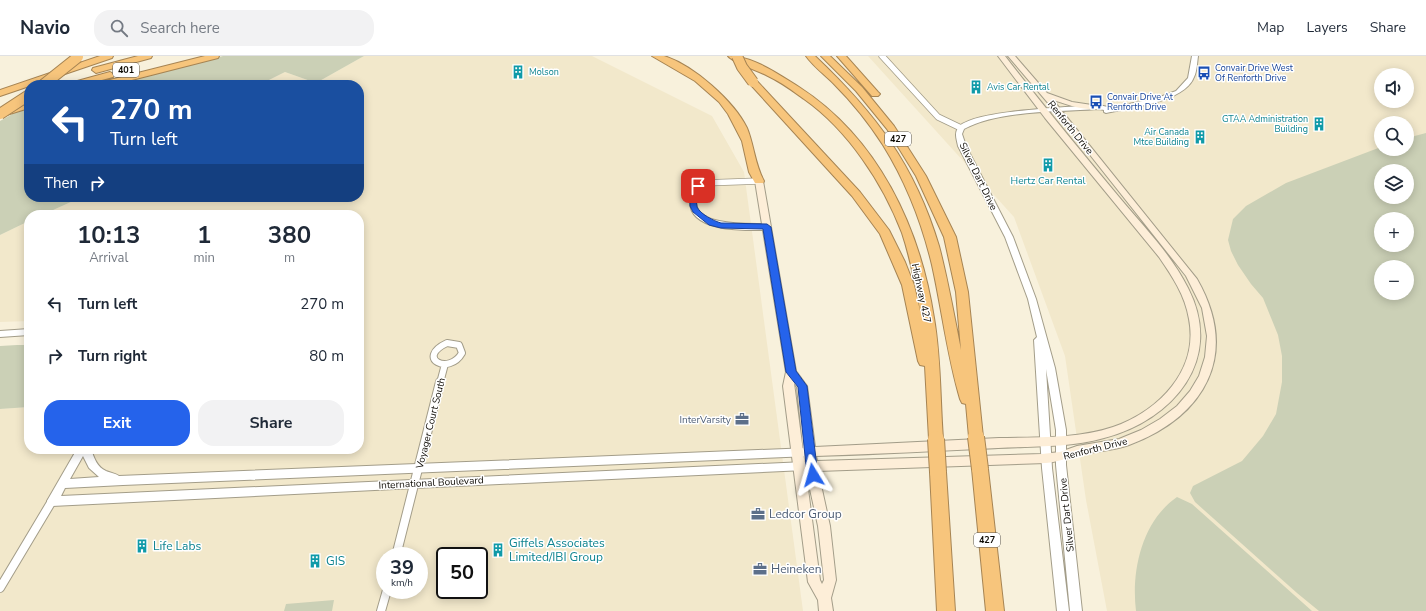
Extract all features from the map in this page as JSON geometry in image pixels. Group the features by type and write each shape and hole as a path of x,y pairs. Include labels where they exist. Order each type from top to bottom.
{"highway":[{"path":"38,80 109,56"},
{"name":"401","path":"62,80 148,56"},
{"name":"401","path":"91,80 180,56"},
{"path":"121,80 215,56"},
{"path":"656,56 701,81 729,108 742,129 747,142 754,173 759,181"},
{"path":"664,56 708,80 728,98 742,114 757,145 762,172 759,181"},
{"name":"Highway 427","path":"732,56 774,75 801,91 847,131 876,169 900,217 920,275 928,318 946,611"},
{"path":"737,56 742,67 753,82 856,194 878,222 892,247 908,285 919,331 934,410"},
{"path":"810,56 848,93 875,126 892,151 920,207 938,265 955,359 976,432"},
{"name":"427","path":"825,56 860,89 891,128 921,176 950,237 962,292 995,611"},
{"path":"841,56 891,114 914,148 934,186 950,237"},
{"path":"50,80 79,57"},
{"path":"0,93 24,85"},
{"path":"0,98 24,91"},
{"path":"0,107 24,99"},
{"path":"0,114 24,100"},
{"path":"0,114 24,107"}],"main road":[{"name":"Renforth Drive","path":"810,452 1046,442 1088,437 1116,430 1139,420 1160,406 1174,393 1186,377 1192,364 1196,329 1193,312 1187,295 1176,275 1162,255 1001,56"},
{"name":"Renforth Drive","path":"805,466 1060,457 1075,452 1124,442 1153,430 1171,418 1186,404 1197,390 1207,369 1210,342 1208,313 1190,274 1060,112 1011,56"},
{"path":"1042,93 1063,102 1092,107"},
{"path":"759,181 791,372 788,386 797,453 805,466"},
{"path":"791,372 802,386 810,452 805,466 814,582 824,598 826,611"}],"street":[{"name":"Silver Dart Drive","path":"882,56 938,117 961,128 959,134 962,146 1009,236 1032,299 1050,368 1061,430 1060,457 1076,611"},
{"path":"961,128 982,118 1003,116 1014,117 1060,112 1103,112 1110,109 1149,103 1172,96 1178,92 1191,78 1195,56"},
{"path":"1060,112 1092,107 1110,109"},
{"path":"759,181 704,183 694,190 693,206 696,212 702,217 721,226 767,227"},
{"name":"Silver Dart Drive","path":"1038,325 1047,458 1063,611"},
{"path":"0,334 24,332"},
{"name":"Voyager Court South","path":"398,547 445,364"},
{"name":"International Boulevard","path":"61,484 123,480 810,452"},
{"path":"0,588 79,454"},
{"path":"87,454 89,462 96,471 108,477 123,480"},
{"name":"International Boulevard","path":"52,501 416,482 805,466"},
{"path":"381,611 384,599"}],"shaded area":[{"path":"364,56 592,56 712,116 744,172 803,611 0,611 0,409 24,407 24,454 364,454 364,210 53,210 71,202 364,202 364,80 321,80"},
{"path":"868,56 1426,56 1426,611 1107,611 1086,500 1065,356 1014,217"},
{"path":"285,72 308,80 269,80"},
{"path":"24,223 24,321 0,322 0,235"}],"green space":[{"path":"223,56 364,56 321,80 308,80 285,72 269,80 129,80"},
{"path":"24,110 24,202 71,202 53,210 24,210 24,223 0,235 0,121 16,112"},
{"path":"1426,133 1426,611 1319,611 1195,502 1190,493 1193,486 1242,461 1263,436 1276,414 1282,382 1282,356 1278,335 1263,298 1238,265 1231,251 1228,240 1233,219 1246,206 1286,183 1374,150 1374,156 1414,156 1414,136"},
{"path":"24,345 24,407 0,409 0,346"},
{"path":"1177,497 1192,504 1312,611 1136,611 1135,580 1147,533 1155,519 1165,507"},
{"path":"334,600 332,611 284,611 286,604"}],"place":[{"name":"Molson","path":"518,72"},
{"name":"Convair Drive West Of Renforth Drive","path":"1204,73"},
{"name":"Avis Car Rental","path":"976,87"},
{"name":"Convair Drive At Renforth Drive","path":"1096,102"},
{"name":"GTAA Administration Building","path":"1319,124"},
{"name":"Air Canada Mtce Building","path":"1200,137"},
{"name":"Hertz Car Rental","path":"1048,165"},
{"name":"InterVarsity","path":"742,419"},
{"name":"Ledcor Group","path":"758,514"},
{"name":"Life Labs","path":"142,546"},
{"name":"Giffels Associates Limited/IBI Group","path":"498,550"},
{"name":"GIS","path":"315,561"},
{"name":"Heineken","path":"760,569"}],"route":[{"path":"698,186 694,190 693,206 696,212 712,223 721,226 767,227 791,372 802,386 813,475"}]}
